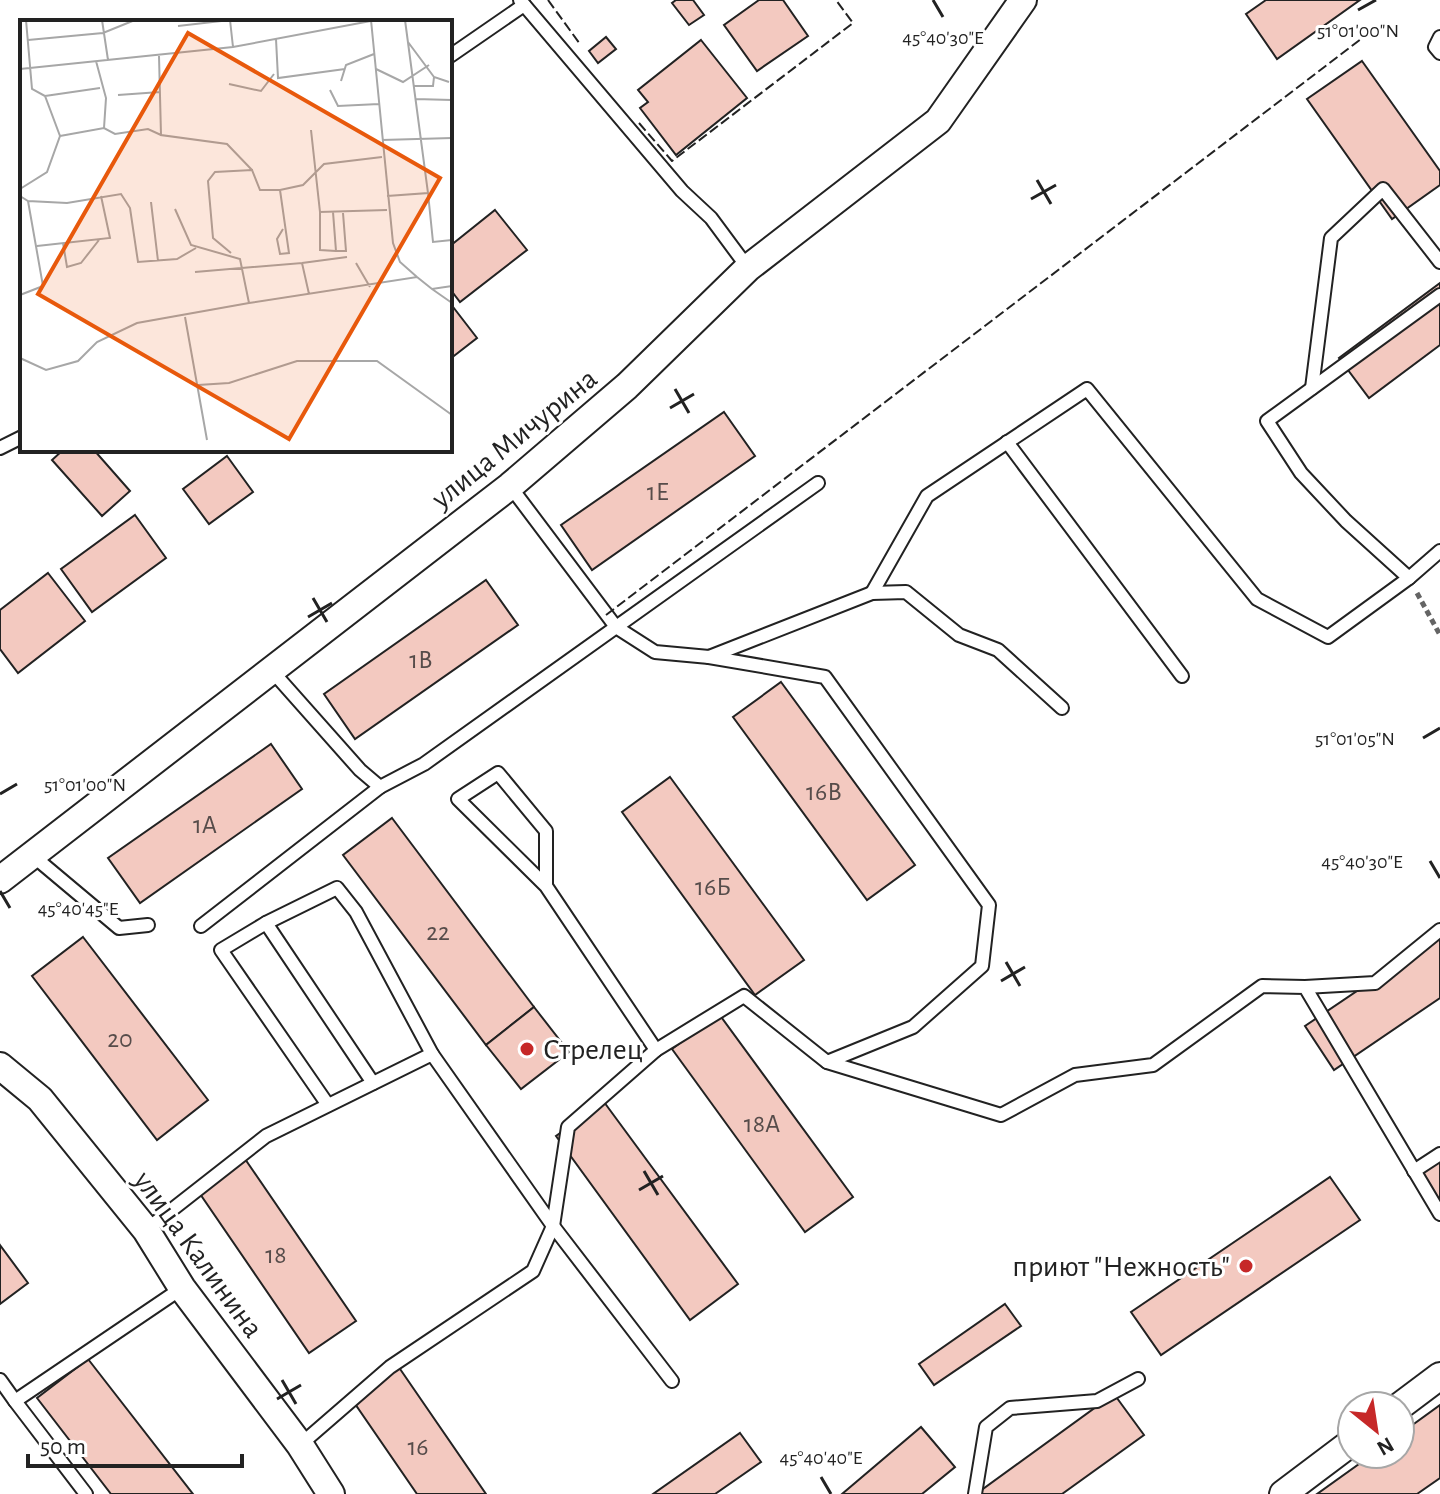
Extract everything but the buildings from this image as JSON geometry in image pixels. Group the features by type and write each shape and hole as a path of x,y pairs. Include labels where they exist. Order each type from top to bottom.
{"street":[{"name":"улица Мичурина","path":"0,880 510,486 627,386 748,268 938,121 1023,0"},
{"name":"улица Калинина","path":"0,1066 40,1099 146,1230 182,1288 300,1445 331,1494"},
{"path":"1416,1394 1440,1376"},
{"path":"1283,1494 1336,1454"}],"lane":[{"path":"452,54 522,2 682,191 711,218 748,268"},
{"path":"1440,37 1435,47 1440,53"},
{"path":"1312,388 1331,238 1383,189 1440,262"},
{"path":"1409,578 1346,521 1301,473 1267,421 1440,295"},
{"path":"872,593 927,496 1087,389 1257,599 1328,637 1409,578 1440,551"},
{"path":"0,448 20,438"},
{"path":"1007,442 1182,676"},
{"path":"201,926 380,787 424,764 818,483"},
{"path":"510,486 616,627 655,652 709,657 825,677 989,905 982,966 913,1027 827,1062"},
{"path":"709,657 872,593 906,592 959,635 998,650 1062,708"},
{"path":"273,672 360,770 380,787"},
{"path":"546,886 546,831 498,773 458,799 546,886 656,1050"},
{"path":"32,855 119,928 148,925"},
{"path":"328,1105 221,950 266,923 337,888 356,912 432,1054 553,1226 672,1381"},
{"path":"266,923 373,1083"},
{"path":"300,1445 390,1367 533,1271 553,1226 568,1127 656,1050 744,996 827,1062 1001,1115 1075,1075 1153,1065 1262,986 1375,983 1440,930"},
{"path":"1305,987 1440,1214"},
{"path":"146,1230 266,1136 432,1054"},
{"path":"1414,1171 1440,1154"},
{"path":"15,1401 182,1288"},
{"path":"975,1494 986,1427 1010,1408 1097,1401 1138,1379"},
{"path":"0,1380 86,1494"}],"path":[{"path":"1409,578 1440,635"}],"fence":[{"path":"548,0 580,44"},
{"path":"639,123 672,161 853,23 836,0"},
{"path":"606,615 1361,39"}],"place":[{"name":"Стрелец","path":"527,1049"},
{"name":"приют \"Нежность\"","path":"1246,1266"}]}
